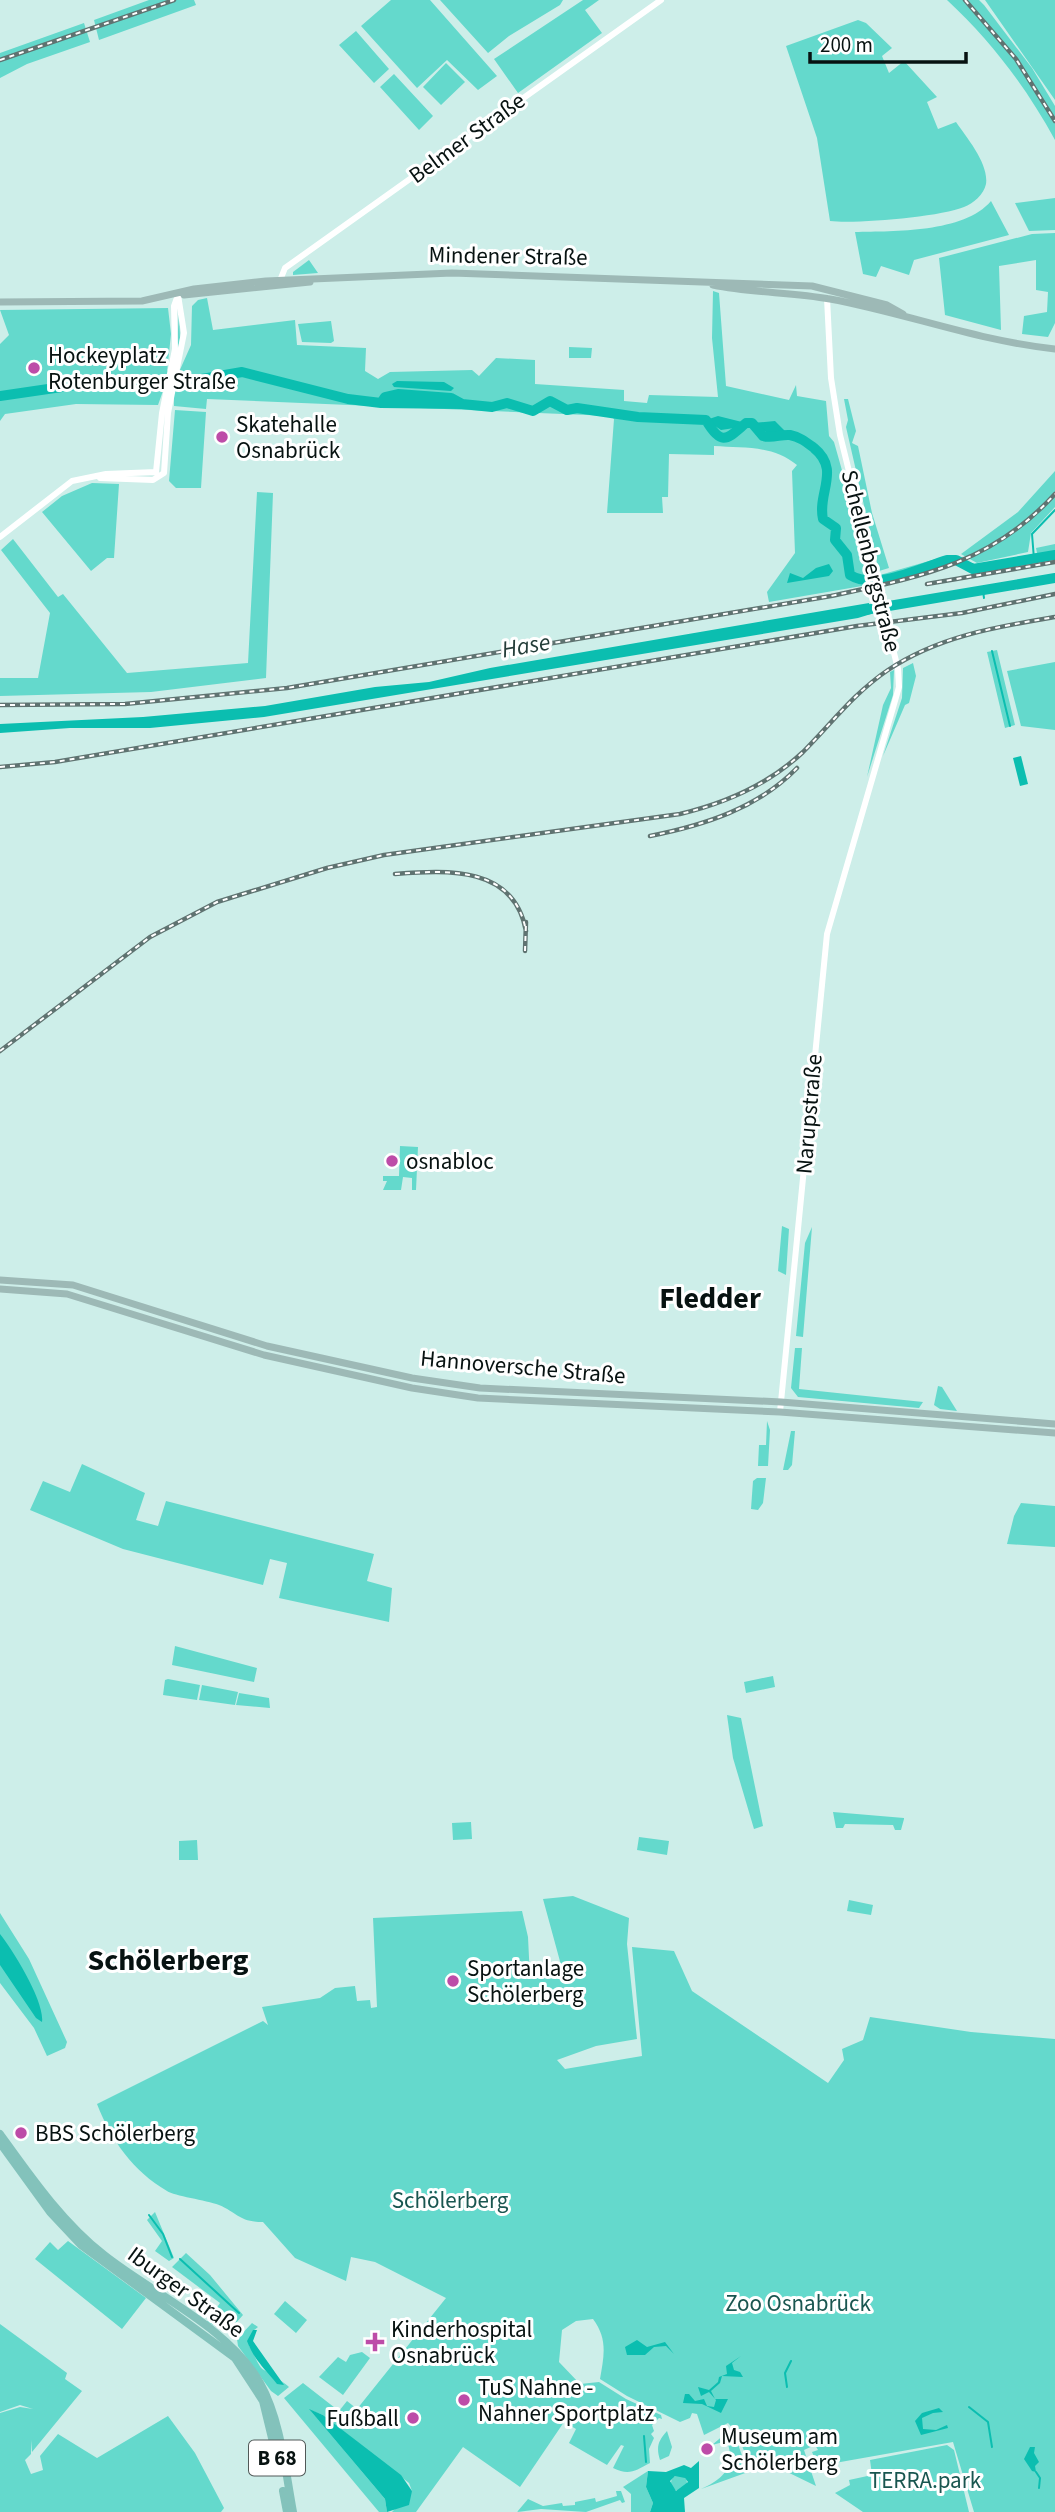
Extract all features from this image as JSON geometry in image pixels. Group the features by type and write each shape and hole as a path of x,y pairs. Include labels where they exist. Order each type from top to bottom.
{"main road":[{"name":"Mindener Straße","path":"0,302 142,301 279,283 306,284 314,281 452,272 812,286 887,305 903,314"},
{"name":"Mindener Straße","path":"701,282 827,298 903,314 1000,342 1055,349"},
{"name":"Hannoversche Straße","path":"0,1280 73,1285 267,1346 438,1383 492,1389 781,1402 1055,1424"},
{"name":"Hannoversche Straße","path":"0,1289 67,1294 264,1354 438,1393 478,1398 780,1412 1055,1433"},
{"name":"Iburger Straße","path":"0,2134 55,2207 80,2235 148,2288 221,2338 249,2366 268,2399 275,2420 293,2512"},
{"name":"Iburger Straße","path":"0,2144 50,2212 81,2245 217,2342 244,2369 259,2393 269,2420 287,2512"}],"street":[{"name":"Belmer Straße","path":"279,283 285,268 661,0"},
{"path":"94,476 153,480 158,475 177,338 174,306 178,295"},
{"name":"Schellenbergstraße","path":"827,298 835,411 898,669 897,696 858,820"},
{"path":"0,537 64,485 106,474 158,475"},
{"name":"Narupstraße","path":"780,1412 824,953 830,918 858,820"}],"green space":[{"path":"149,0 194,0 196,5 99,40 94,20"},
{"path":"391,0 430,0 497,76 478,90 447,60 417,88 361,26"},
{"path":"440,0 563,0 560,5 509,36 488,53"},
{"path":"583,0 599,0 585,10 602,33 518,93 494,59"},
{"path":"947,0 979,0 984,5 1032,68 1055,106 1055,140 1007,66"},
{"path":"985,0 1055,0 1055,100"},
{"path":"858,20 866,23 892,48 882,56 889,73 904,61 937,97 927,102 938,129 956,122 976,151 984,168 986,184 981,195 971,204 952,211 918,217 830,221 817,138 786,46"},
{"path":"84,23 90,42 27,64 0,78 0,53"},
{"path":"356,31 389,69 374,83 339,45"},
{"path":"446,63 465,82 441,105 423,87"},
{"path":"394,74 433,116 419,130 380,87"},
{"path":"1055,198 1055,230 1029,231 1015,203"},
{"path":"991,201 1009,235 914,260 909,275 881,266 876,277 863,274 855,232 946,225 979,211"},
{"path":"1055,233 1055,323 1048,337 1022,334 1024,316 1047,312 1048,292 1036,290 1036,260 999,266 1001,330 945,315 939,258 1032,234"},
{"path":"309,260 318,273 293,275 293,272"},
{"path":"713,291 719,293 726,386 789,400 796,385 797,396 826,401 829,436 834,442 871,573 862,577 862,586 769,602 767,592 795,553 792,471 797,465 768,451 714,446 714,455 669,454 668,497 662,497 663,513 607,513 614,419 611,416 207,399 206,409 174,406 174,395 164,388 158,405 76,404 5,414 0,421 0,344 9,335 0,310 168,308 171,334 167,372 177,350 179,309 180,338 174,371 179,372 191,345 192,306 198,300 207,298 213,330 295,320 297,345 366,348 365,371 378,379 390,372 472,370 479,376 496,358 535,360 535,384 624,390 624,401 647,403 649,395 718,397 712,338"},
{"path":"331,321 334,341 302,342 298,324"},
{"path":"569,347 592,348 591,358 569,358"},
{"path":"844,399 848,399 856,431 852,443 858,446 872,513 889,568 879,571 846,427 848,420"},
{"path":"175,410 206,412 201,488 176,488 169,481"},
{"path":"1055,471 1055,507 1031,533 1028,552 977,563 961,554 1018,512"},
{"path":"92,483 119,484 114,558 107,558 91,571 42,512 62,496"},
{"path":"257,492 273,493 266,678 151,692 0,696 0,678 38,678 50,613 1,550 13,539 58,597 63,594 127,673 248,663"},
{"path":"1055,544 1055,558 972,574 967,568 1037,553 1036,548"},
{"path":"950,555 965,558 881,580 880,575"},
{"path":"997,650 1015,725 1005,728 987,652"},
{"path":"1055,662 1055,730 1021,726 1007,671"},
{"path":"913,663 916,676 909,703 905,705 883,756 902,698 903,668"},
{"path":"894,670 893,695 867,777 883,705 891,688 890,672"},
{"path":"400,1146 418,1147 416,1190 412,1190 412,1178 403,1177 401,1190 383,1190 387,1181 383,1181 383,1176 399,1176"},
{"path":"782,1226 789,1229 786,1275 778,1271"},
{"path":"812,1227 803,1337 796,1336 805,1243"},
{"path":"795,1348 802,1348 799,1389 923,1402 919,1408 798,1397 791,1388"},
{"path":"938,1386 942,1387 957,1411 940,1409 934,1405"},
{"path":"767,1421 770,1430 768,1466 758,1466 759,1445 766,1445"},
{"path":"791,1431 795,1431 792,1465 788,1470 783,1470"},
{"path":"82,1464 145,1493 136,1520 158,1526 166,1501 374,1554 367,1581 392,1588 389,1622 279,1598 287,1563 270,1559 263,1585 123,1549 30,1510 43,1481 70,1492"},
{"path":"766,1478 763,1503 758,1510 751,1509 753,1481"},
{"path":"1021,1503 1055,1506 1055,1547 1007,1544 1014,1516"},
{"path":"175,1646 257,1668 254,1682 172,1665"},
{"path":"773,1676 775,1687 746,1693 744,1682"},
{"path":"165,1680 200,1685 197,1700 163,1695"},
{"path":"202,1685 238,1692 235,1705 199,1700"},
{"path":"239,1693 269,1698 270,1708 236,1705"},
{"path":"727,1715 741,1718 763,1826 754,1829 733,1758"},
{"path":"833,1812 904,1819 901,1830 895,1830 893,1825 845,1824 843,1828 836,1828"},
{"path":"471,1822 472,1839 453,1840 452,1823"},
{"path":"639,1837 669,1841 667,1855 637,1850"},
{"path":"197,1840 198,1860 179,1860 179,1841"},
{"name":"Zoo Osnabrück","path":"573,1896 629,1918 627,1944 637,2039 596,2046 557,2060 565,2069 642,2056 632,1947 674,1951 692,1991 828,2083 844,2060 842,2049 863,2040 870,2017 971,2032 1055,2039 1055,2512 974,2512 953,2442 818,2466 812,2452 818,2450 815,2445 804,2450 816,2486 775,2466 766,2469 748,2461 737,2433 728,2423 704,2435 697,2414 692,2413 690,2418 680,2422 627,2396 600,2379 603,2341 593,2319 576,2321 562,2330 559,2362 580,2384 599,2382 626,2399 661,2415 662,2419 659,2418 652,2425 654,2431 651,2434 654,2438 649,2449 650,2463 632,2472 613,2468 624,2446 621,2445 607,2465 569,2443 576,2429 564,2422 520,2487 463,2447 416,2512 392,2512 412,2491 409,2483 323,2415 310,2410 385,2499 387,2512 379,2512 284,2398 303,2383 339,2411 347,2401 357,2409 446,2298 375,2262 351,2257 346,2281 295,2258 263,2222 249,2220 219,2205 167,2191 144,2174 125,2154 109,2130 97,2104 263,2021 268,2025 262,2007 320,1998 335,1988 355,1986 357,2001 370,2000 371,2008 377,2007 373,1918 522,1911 528,1937 530,1978 564,1976 543,1899"},
{"path":"849,1900 873,1905 871,1915 847,1911"},
{"path":"0,1913 29,1959 67,2042 65,2048 47,2056 34,2028 0,1983"},
{"path":"155,2212 174,2258 169,2261 155,2251 162,2241 147,2220"},
{"path":"68,2241 146,2298 122,2329 35,2259 50,2242 58,2250"},
{"path":"186,2253 210,2275 243,2315 228,2332 207,2322 220,2303 172,2267"},
{"path":"285,2301 307,2320 296,2333 274,2314"},
{"path":"252,2323 258,2327 253,2331 249,2346 258,2362 264,2370 289,2387 278,2396 271,2391 238,2346 237,2339"},
{"path":"0,2324 67,2373 65,2379 82,2391 32,2452 31,2440 31,2454 25,2460 31,2474 43,2470 40,2456 58,2434 97,2458 168,2416 195,2453 224,2508 221,2512 0,2512 0,2413 20,2407 33,2409 20,2405 0,2412"},
{"path":"362,2352 370,2358 343,2395 319,2377 338,2357 346,2362 350,2355"},
{"path":"667,2431 672,2447 669,2456 660,2460 659,2444"},
{"path":"725,2434 735,2436 748,2472 701,2489 722,2476 729,2465 727,2441 712,2445"},
{"name":"TERRA.park","path":"947,2445 954,2450 969,2512 863,2512 835,2493 850,2485 849,2480 872,2475 870,2460"},
{"path":"648,2471 646,2487 653,2503 650,2512 631,2512 631,2494 623,2487"},
{"path":"679,2475 685,2477 685,2489 679,2491 673,2489 671,2483 673,2477"},
{"path":"616,2491 621,2491 625,2502 620,2500 586,2512 541,2509 517,2512 528,2499 543,2506 562,2503 563,2506 575,2505 575,2502 595,2498 596,2502 617,2496"}],"shaded area":[{"path":"397,381 444,382 454,388 451,391 394,387 392,384"},
{"path":"718,416 746,423 741,427 721,430 706,420"},
{"path":"775,421 788,434 766,432 752,423"},
{"path":"829,564 833,571 829,576 787,583 790,573 803,578 816,568"},
{"path":"869,603 871,614 858,618 264,717 150,728 70,728 0,733 0,724 143,717 265,706 375,687 429,682 490,668"},
{"path":"1021,756 1028,784 1020,786 1013,758"},
{"path":"0,1934 20,1964 39,2002 42,2022 36,2018 0,1965"},
{"path":"253,2330 257,2330 253,2341 284,2385 277,2384 253,2354 247,2341"},
{"path":"637,2340 647,2347 665,2342 674,2354 666,2346 654,2347 645,2355 627,2355 625,2347"},
{"path":"741,2356 732,2363 734,2370 740,2372 743,2377 722,2376 720,2383 711,2391 715,2399 709,2392 701,2396 698,2387 709,2390 718,2382 719,2377 727,2374 726,2366"},
{"path":"685,2394 689,2394 695,2401 704,2399 707,2406 714,2407 715,2399 728,2399 721,2413 702,2404 683,2403"},
{"path":"939,2408 943,2412 922,2418 923,2429 936,2430 947,2425 948,2428 921,2435 915,2421 922,2413"},
{"path":"309,2409 323,2415 401,2475 412,2491 409,2505 387,2512 385,2499"},
{"path":"1030,2447 1035,2447 1034,2453 1039,2462 1035,2466 1036,2472 1032,2471 1024,2459"},
{"path":"699,2461 699,2488 684,2498 685,2512 650,2512 653,2503 646,2487 648,2471 666,2472 684,2465 691,2468","holes":["675,2476 685,2478 688,2482 676,2491 670,2481"]}],"waterway":[{"name":"Hase","path":"0,396 89,383 196,380 242,372 348,399 381,403 385,397 398,394 451,398 462,404 492,407 507,403 533,411 550,401 567,410 577,408 638,417 706,420 716,434 725,438 746,423 752,423 763,436 787,435 800,438 822,456 827,473 823,519 836,528 835,540 847,555 850,575 872,581 898,576 947,560 956,560 973,569 1055,555"},
{"name":"Hase","path":"381,403 462,404"},
{"path":"1034,559 1032,534 1055,510"},
{"name":"Hase","path":"859,611 1055,578"},
{"path":"983,591 984,598"},
{"path":"992,651 1010,726"},
{"path":"149,2215 163,2234 172,2257"},
{"path":"180,2259 239,2313"},
{"path":"787,2387 785,2373 791,2361"},
{"path":"969,2407 988,2422 992,2447"},
{"path":"644,2436 646,2462"},
{"path":"1036,2472 1040,2478 1039,2488"}],"railway":[{"path":"0,60 174,0"},
{"path":"965,0 1016,59 1055,121"},
{"path":"0,705 125,704 287,688 831,596 924,574 979,552 1006,537 1031,518 1055,494"},
{"path":"927,584 1055,562"},
{"path":"0,767 55,762 857,626 962,613 1055,594"},
{"path":"0,1051 150,937 217,902 327,868 384,855 680,814 714,804 746,791 790,764 864,689 907,658 968,634 1055,617"},
{"path":"650,836 730,813 765,794 797,768"},
{"path":"395,874 457,873 494,883 508,894 519,910 526,931"},
{"path":"525,951 526,922"}],"place":[{"name":"Hockeyplatz Rotenburger Straße","path":"34,368"},
{"name":"Skatehalle Osnabrück","path":"222,437"},
{"name":"osnabloc","path":"392,1161"},
{"name":"Sportanlage Schölerberg","path":"453,1981"},
{"name":"BBS Schölerberg","path":"21,2133"},
{"name":"Kinderhospital Osnabrück","path":"375,2342"},
{"name":"TuS Nahne - Nahner Sportplatz","path":"464,2400"},
{"name":"Fußball","path":"413,2418"},
{"name":"Museum am Schölerberg","path":"707,2449"}],"district":[{"name":"Fledder","path":"710,1298"},
{"name":"Schölerberg","path":"168,1960"}]}
